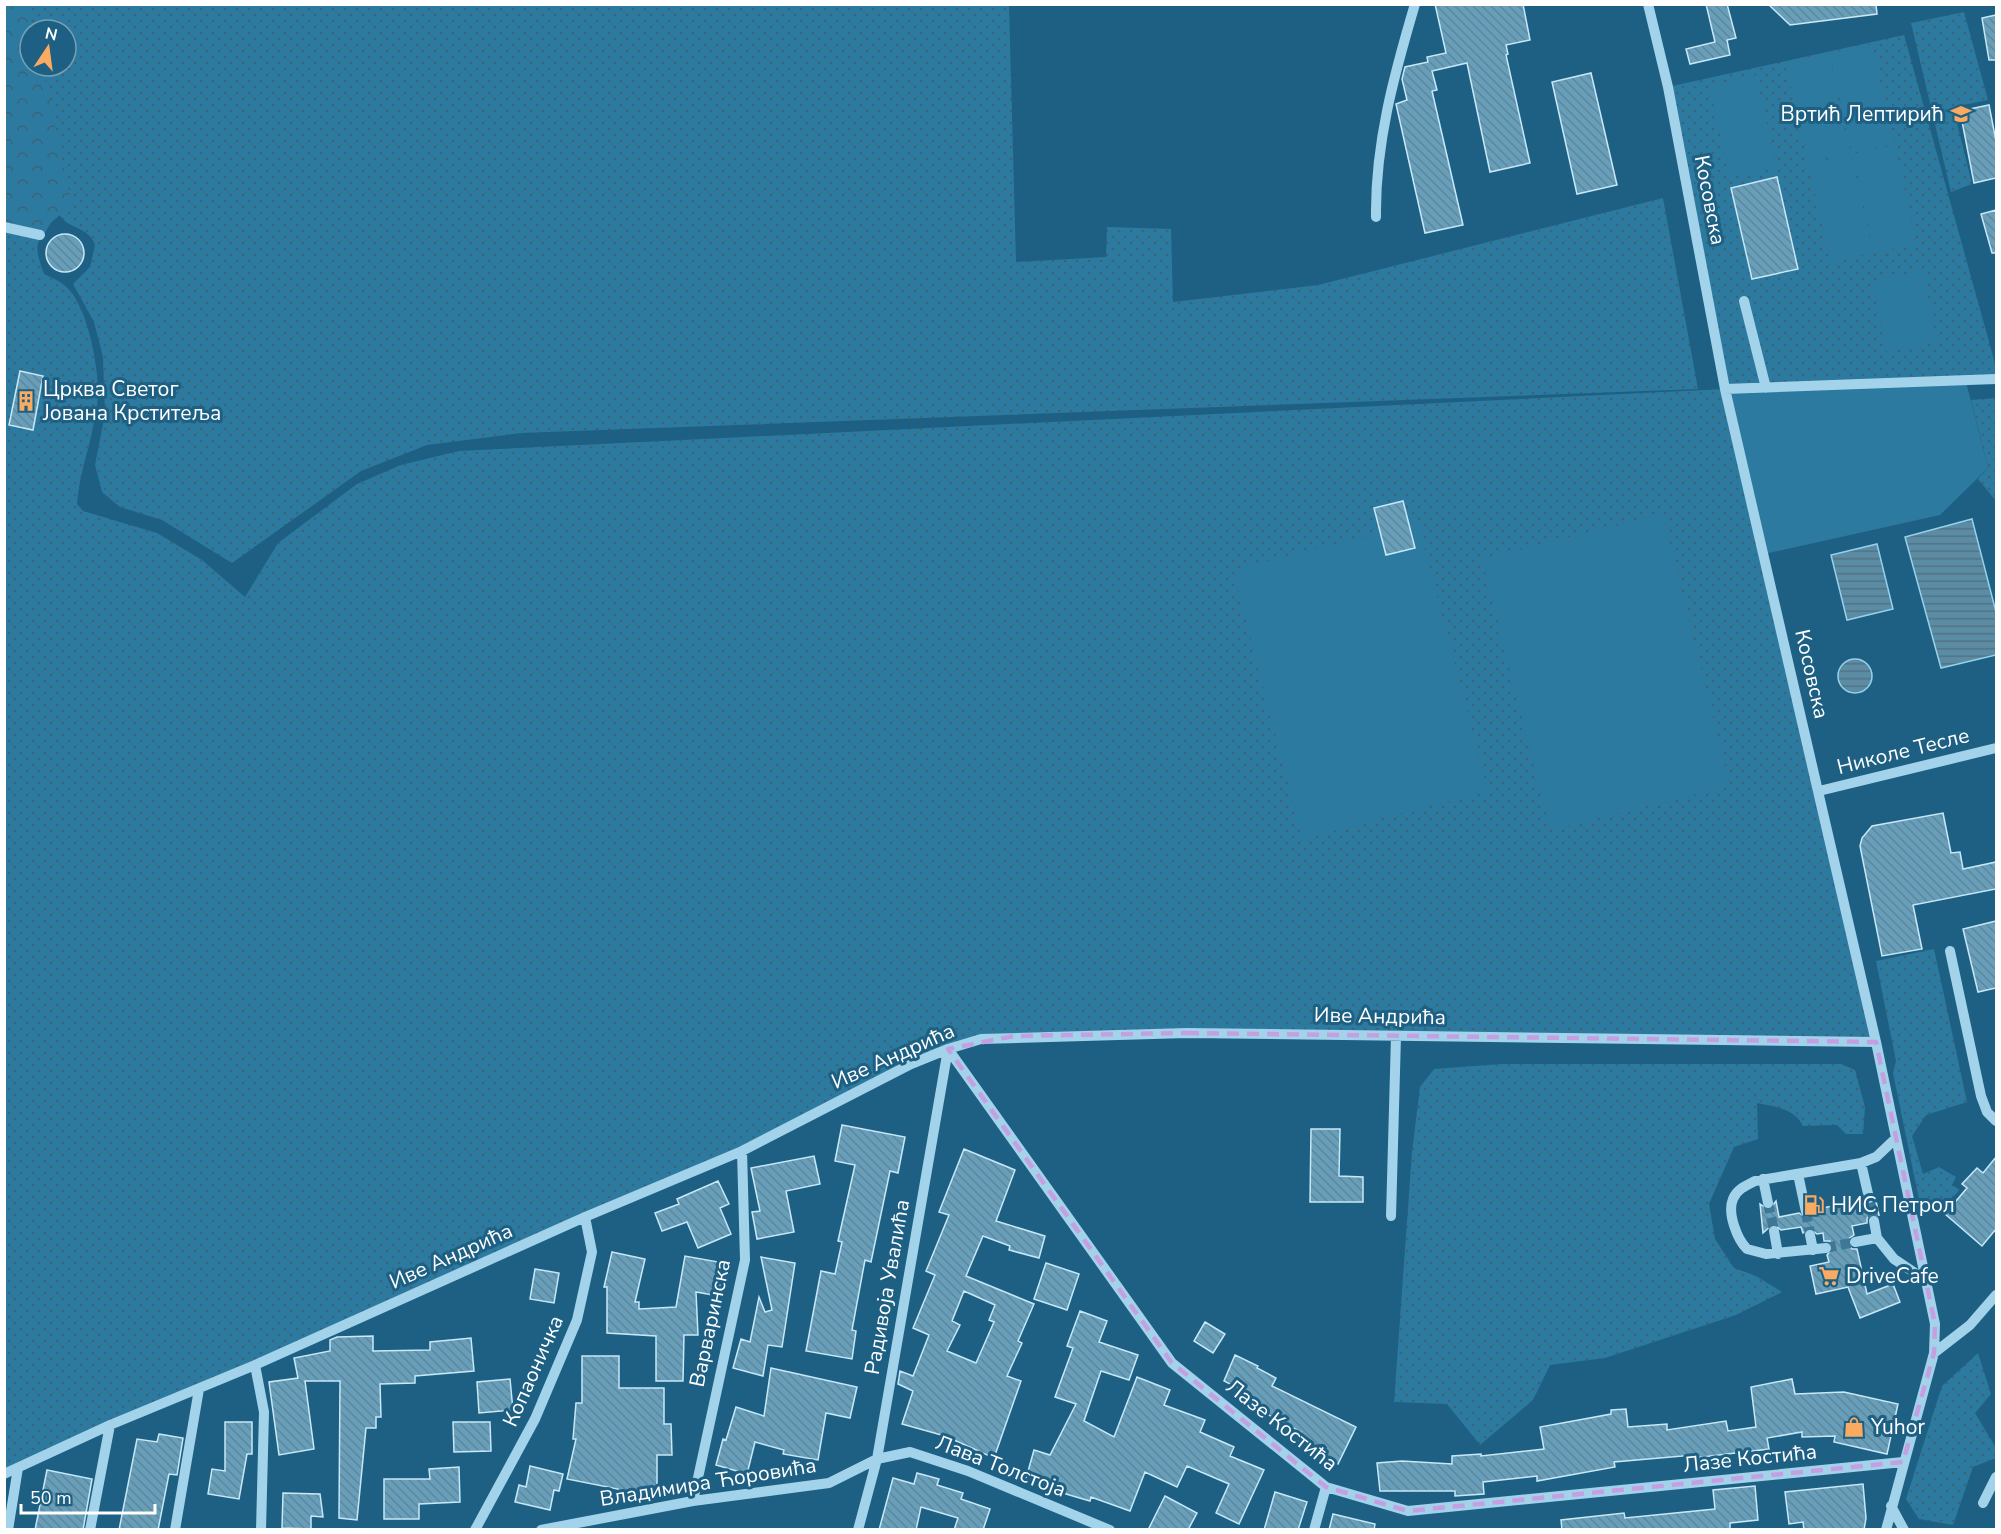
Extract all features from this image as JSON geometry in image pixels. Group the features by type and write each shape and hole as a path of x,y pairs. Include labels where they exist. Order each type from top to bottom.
{"street":[{"path":"1376,217 1376,175 1381,136 1415,4"},
{"name":"Косовска","path":"1648,4 1668,87 1725,389 1819,791 1928,1281 1935,1324 1934,1353 1886,1530"},
{"path":"4,227 40,236"},
{"path":"1744,301 1766,388"},
{"path":"1725,389 1996,379"},
{"name":"Николе Тесле","path":"1819,791 1996,748"},
{"path":"1950,951 1981,1096 1987,1112 1996,1120"},
{"name":"Иве Андрића","path":"4,1474 110,1425 255,1365 585,1217 742,1151 911,1064 981,1039 1014,1036 1187,1033 1875,1042"},
{"path":"1391,1216 1396,1036"},
{"name":"Радивоја Увалића","path":"858,1530 877,1459 948,1049"},
{"name":"Лазе Костића","path":"948,1049 1172,1363 1326,1487 1408,1511 1903,1462"},
{"path":"1826,1248 1778,1254 1766,1254 1747,1249 1737,1233 1732,1209 1733,1199 1745,1185 1763,1179 1861,1163 1876,1157 1896,1138"},
{"name":"Варваринска","path":"693,1501 745,1260 742,1151"},
{"path":"1861,1163 1869,1198"},
{"path":"1798,1174 1806,1212"},
{"path":"1763,1179 1768,1203"},
{"name":"Копаоничка","path":"475,1530 535,1419 577,1320 592,1252 585,1217"},
{"path":"1874,1221 1878,1238 1894,1259 1928,1281"},
{"path":"1774,1231 1778,1254"},
{"path":"1810,1235 1813,1250"},
{"path":"1856,1242 1878,1238"},
{"path":"1934,1353 1970,1324 1996,1295"},
{"path":"255,1365 264,1412 261,1530"},
{"path":"175,1530 199,1389"},
{"path":"90,1530 110,1425"},
{"name":"Лава Толстоја","path":"877,1459 910,1452 968,1472 1110,1530"},
{"name":"Владимира Ћоровића","path":"541,1530 693,1501 829,1483 877,1459"},
{"path":"8,1530 18,1468"},
{"path":"1983,1503 1996,1477"},
{"path":"1314,1530 1326,1487"},
{"path":"1891,1506 1904,1530"}],"highlighted area":[{"path":"1187,1033 1876,1042 1935,1324 1934,1353 1903,1462 1408,1511 1326,1487 1172,1363 948,1049 1014,1036"}],"green space":[{"path":"4,5 18,64 18,78 21,78 54,217 38,243 40,262 44,274 64,285 79,305 90,334 96,366 97,406 77,504 83,511 157,533 202,560 245,597 278,543 357,484 401,465 459,451 1725,389 1668,87 1904,35 1996,367 1996,379 1726,389 1875,1042 1014,1036 948,1049 742,1151 5,1474"},
{"path":"5,5 28,5 31,18 18,18 18,78 45,78 72,205 29,241 5,235"},
{"path":"14,5 1009,5 1016,262 1106,257 1107,227 1171,229 1173,302 1318,285 1663,198 1698,389 521,433 427,445 361,471 232,563 162,520 120,507 102,492 95,465 105,414 103,357 94,322 73,284 90,267 95,245 88,234 68,223 59,214 30,78 78,78 78,18 18,18 18,24"},
{"path":"1964,12 1988,100 1953,107 1972,184 1951,192 1911,23"},
{"path":"1872,44 1894,143 1852,152 1829,53"},
{"path":"1828,53 1850,153 1808,162 1785,63"},
{"path":"1756,75 1777,167 1730,178 1709,85"},
{"path":"1895,145 1917,244 1875,253 1853,154"},
{"path":"1851,154 1873,253 1831,263 1808,164"},
{"path":"1923,270 1937,342 1887,352 1872,281"},
{"path":"1966,382 1988,468 1940,515 1764,554 1725,389"},
{"path":"1996,398 1996,501 1978,479 1988,468 1971,400"},
{"path":"1663,514 1730,786 1550,830 1482,559"},
{"path":"1418,523 1488,791 1302,839 1233,570"},
{"path":"1934,949 1967,1102 1926,1115 1912,1136 1923,1174 1939,1167 1956,1177 1952,1185 1960,1190 1937,1212 1922,1214 1893,1073 1896,1061 1876,961"},
{"path":"1501,1064 1841,1064 1855,1070 1865,1107 1863,1134 1846,1134 1837,1125 1803,1126 1795,1115 1789,1112 1757,1103 1758,1139 1734,1147 1709,1204 1715,1239 1734,1268 1756,1276 1782,1292 1736,1315 1605,1358 1550,1365 1533,1400 1480,1445 1447,1404 1394,1402 1412,1152 1420,1087 1434,1069"},
{"path":"1978,1353 1991,1394 1975,1413 1996,1448 1996,1458 1973,1467 1953,1525 1919,1519 1906,1499 1942,1386"}],"shaded area":[{"path":"1972,519 1996,612 1996,655 1941,668 1905,537"},
{"path":"1877,544 1893,609 1847,620 1831,555"},
{"path":"1855,659 1867,664 1872,676 1867,688 1855,693 1843,688 1838,676 1843,664"}],"building":[{"path":"1435,4 1523,4 1530,40 1506,45 1508,54 1506,55 1530,163 1490,172 1467,63 1432,71 1437,90 1432,91 1463,225 1425,233 1396,104 1407,100 1402,79 1405,67 1428,62 1427,57 1446,53"},
{"path":"1706,4 1727,4 1736,38 1727,40 1730,55 1690,64 1686,49 1715,42"},
{"path":"1768,4 1876,4 1877,14 1790,25"},
{"path":"1996,15 1996,60 1989,60 1982,18"},
{"path":"1591,73 1617,185 1577,194 1552,82"},
{"path":"1989,105 1996,141 1996,178 1974,183 1960,111"},
{"path":"1777,177 1798,269 1752,279 1731,188"},
{"path":"1996,210 1996,253 1992,253 1981,214"},
{"path":"65,234 79,239 84,253 79,267 65,272 51,267 46,253 51,239"},
{"name":"Црква Светог Јована Крститеља","path":"20,371 43,376 33,430 9,425"},
{"path":"1403,501 1415,548 1386,555 1374,508"},
{"path":"1943,813 1951,853 1960,852 1963,869 1996,862 1996,889 1913,905 1922,949 1882,956 1860,846 1862,838 1872,826"},
{"path":"1996,921 1996,988 1978,992 1963,929"},
{"path":"842,1125 905,1137 898,1173 890,1171 871,1262 865,1260 852,1330 856,1331 852,1359 806,1351 821,1271 835,1274 842,1242 838,1241 855,1165 835,1161"},
{"path":"1311,1129 1340,1129 1339,1176 1363,1177 1363,1202 1310,1202"},
{"path":"964,1149 1015,1170 996,1221 1045,1236 1039,1258 1009,1250 1010,1246 983,1236 966,1276 1034,1304 1018,1341 1022,1343 1007,1376 1021,1381 994,1458 945,1436 902,1424 913,1391 898,1384 900,1371 913,1376 929,1335 913,1328 935,1275 926,1271 949,1215 939,1212","holes":["964,1291 995,1305 989,1320 994,1322 976,1363 947,1351 960,1325 952,1321"]},
{"path":"814,1156 820,1184 786,1191 794,1232 757,1239 752,1212 760,1211 751,1168"},
{"path":"1996,1157 1996,1229 1982,1246 1945,1214 1967,1188 1962,1184 1977,1168 1983,1173"},
{"path":"718,1181 729,1204 720,1208 731,1234 698,1248 687,1222 662,1231 655,1213 679,1204 677,1199"},
{"path":"1862,1200 1867,1205 1876,1201 1879,1215 1872,1214 1867,1218 1867,1223 1852,1226 1854,1235 1848,1239 1848,1244 1852,1249 1857,1249 1867,1294 1893,1284 1900,1302 1860,1318 1848,1287 1816,1294 1810,1266 1829,1262 1827,1255 1833,1248 1830,1241 1824,1241 1823,1233 1817,1234 1809,1228 1803,1233 1801,1227 1781,1230 1773,1224 1763,1233 1760,1204 1769,1210 1776,1201 1779,1217 1799,1213 1807,1219 1811,1217 1813,1210"},
{"path":"612,1252 645,1259 635,1302 639,1302 639,1309 676,1307 685,1256 724,1263 718,1296 696,1292 698,1335 684,1335 683,1381 656,1381 656,1336 607,1333 607,1287 604,1287"},
{"path":"761,1257 795,1263 782,1347 768,1345 763,1376 733,1368 741,1339 750,1342 759,1297 765,1312 772,1310"},
{"path":"1046,1263 1079,1274 1067,1310 1034,1299"},
{"path":"535,1269 559,1273 554,1303 530,1299"},
{"path":"1080,1311 1107,1321 1099,1342 1138,1355 1129,1380 1101,1371 1084,1421 1114,1437 1137,1377 1170,1390 1164,1405 1205,1420 1200,1432 1234,1447 1230,1456 1264,1470 1239,1524 1216,1513 1229,1484 1187,1466 1177,1487 1145,1472 1130,1511 1091,1497 1090,1501 1025,1482 1034,1450 1050,1455 1076,1404 1055,1397 1073,1348 1067,1346"},
{"path":"1205,1322 1225,1334 1213,1353 1194,1341"},
{"path":"373,1336 373,1351 430,1350 430,1342 471,1338 474,1371 415,1376 415,1383 380,1384 381,1417 376,1417 376,1428 366,1428 357,1520 339,1518 340,1381 305,1381 314,1449 279,1455 269,1382 298,1378 294,1358 330,1351 330,1340 337,1337"},
{"path":"1235,1355 1276,1378 1272,1386 1356,1427 1338,1464 1296,1444 1301,1432 1244,1402 1248,1393 1224,1381"},
{"path":"582,1356 619,1356 619,1388 664,1388 664,1424 671,1424 672,1455 657,1455 657,1497 618,1497 618,1489 567,1479 576,1439 573,1439 576,1403 582,1403"},
{"path":"771,1368 857,1387 850,1418 826,1413 818,1460 783,1454 784,1450 755,1442 747,1474 716,1465 723,1439 726,1440 736,1407 764,1416"},
{"path":"510,1379 513,1410 479,1413 477,1382"},
{"path":"1792,1379 1795,1394 1844,1392 1898,1404 1887,1454 1834,1442 1835,1436 1802,1437 1802,1432 1767,1438 1769,1449 1694,1458 1694,1455 1614,1462 1615,1467 1537,1481 1537,1476 1483,1482 1484,1494 1455,1496 1455,1491 1380,1491 1377,1463 1402,1461 1452,1464 1452,1456 1481,1454 1481,1456 1544,1449 1540,1427 1611,1414 1611,1410 1626,1409 1628,1427 1667,1424 1667,1430 1726,1421 1728,1431 1756,1427 1751,1387"},
{"path":"225,1422 252,1422 252,1454 247,1454 239,1499 208,1494 212,1469 225,1471"},
{"path":"453,1422 490,1422 491,1451 454,1452"},
{"path":"159,1434 183,1438 177,1475 169,1474 158,1530 119,1530 137,1439 157,1442"},
{"path":"530,1466 563,1474 559,1491 554,1490 550,1510 515,1502 519,1485 526,1487"},
{"path":"459,1467 460,1502 419,1504 419,1519 384,1519 384,1479 430,1479 429,1469"},
{"path":"47,1470 92,1479 83,1530 35,1530"},
{"path":"917,1473 939,1479 937,1485 963,1493 961,1499 990,1509 983,1530 954,1530 958,1518 921,1507 916,1530 879,1530 893,1478 914,1484"},
{"path":"1863,1484 1866,1518 1864,1530 1804,1530 1803,1522 1789,1524 1785,1492"},
{"path":"1755,1486 1758,1520 1730,1523 1730,1530 1562,1530 1561,1520 1624,1513 1625,1518 1715,1509 1713,1490"},
{"path":"1275,1492 1307,1502 1298,1530 1264,1530"},
{"path":"283,1493 320,1494 323,1517 311,1516 311,1529 282,1528"},
{"path":"1165,1496 1197,1513 1188,1530 1148,1530"},
{"path":"1333,1514 1375,1524 1374,1530 1329,1530"}],"tunnel":[{"path":"1869,1198 1874,1221"},
{"path":"1768,1203 1774,1231"},
{"path":"1806,1212 1810,1235"},
{"path":"1826,1248 1855,1242"}],"place":[{"name":"Вртић Лептирић","path":"1961,114"},
{"name":"Црква Светог Јована Крститеља","path":"26,401"},
{"name":"НИС Петрол","path":"1814,1205"},
{"name":"DriveCafe","path":"1829,1276"},
{"name":"Yuhor","path":"1854,1427"}]}
